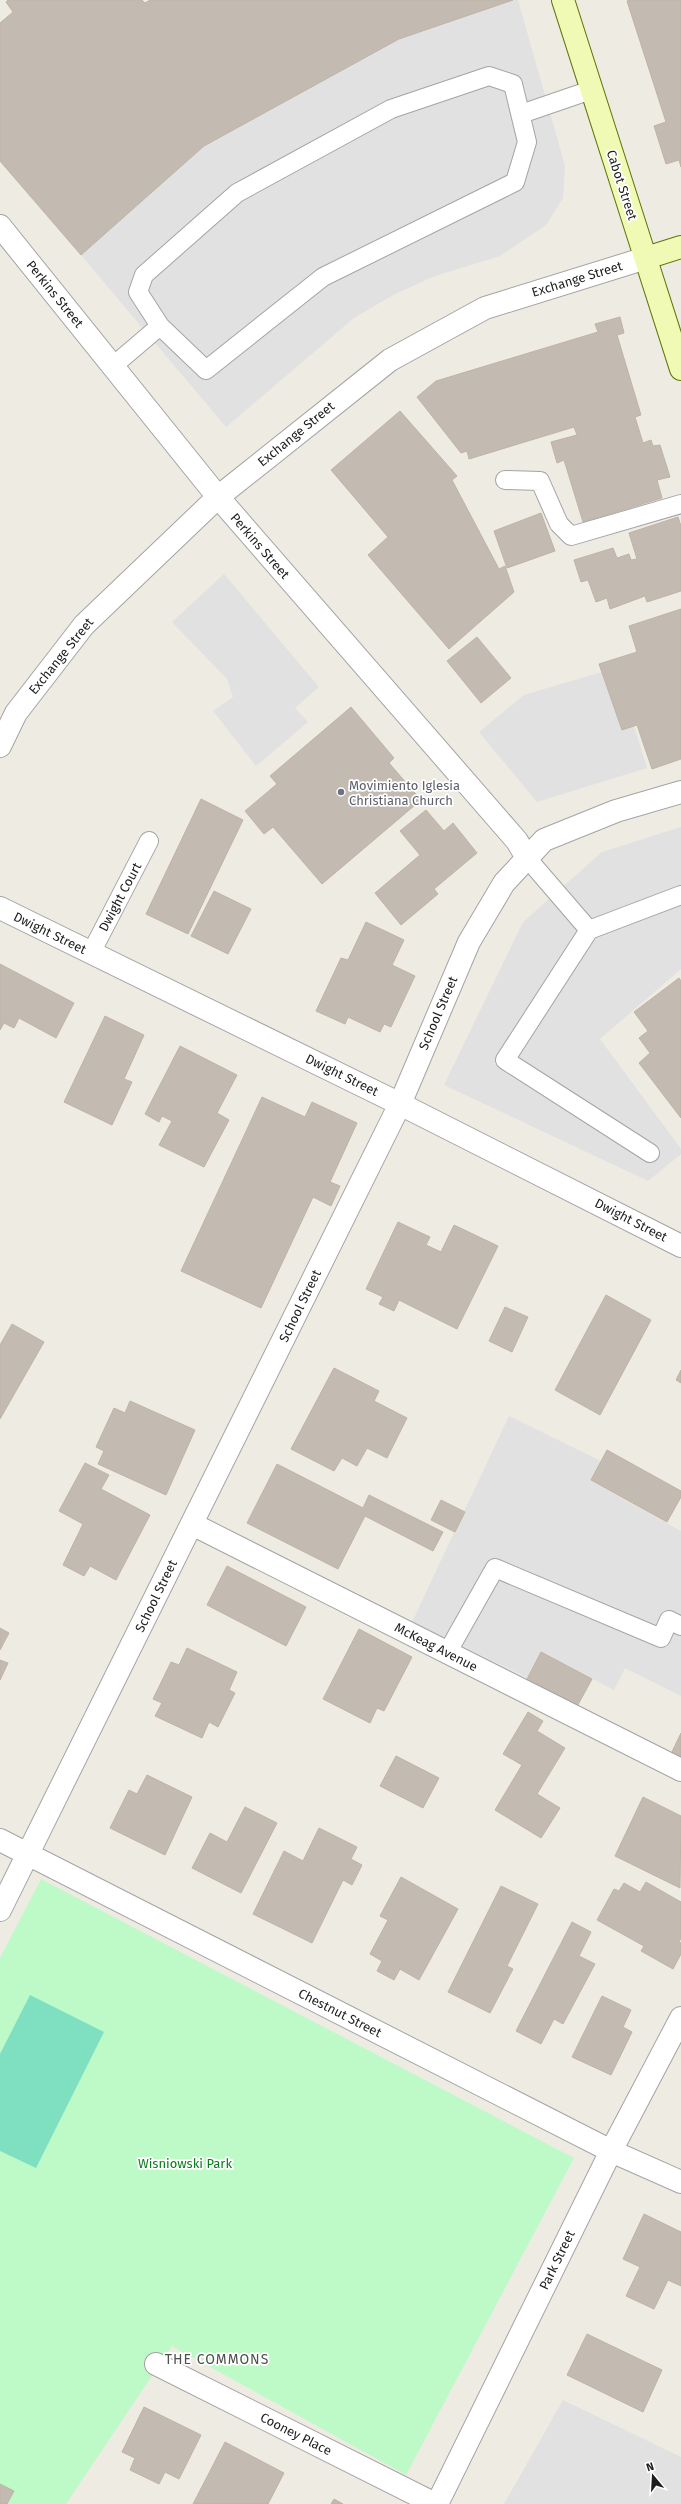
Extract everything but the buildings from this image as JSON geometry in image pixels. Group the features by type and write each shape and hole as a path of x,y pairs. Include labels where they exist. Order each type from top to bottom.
{"main road":[{"name":"Cabot Street","path":"563,0 681,369"},
{"name":"Exchange Street","path":"646,258 681,247"}],"street":[{"name":"Perkins Street","path":"0,226 218,497 517,841 527,858"},
{"name":"Exchange Street","path":"0,746 16,713 84,625 218,497 390,360 485,308 646,258"},
{"name":"School Street","path":"0,1910 400,1104 469,942 504,883 544,840 557,833 616,811 681,792"},
{"name":"Dwight Street","path":"0,908 400,1104 681,1246"},
{"name":"McKeag Avenue","path":"192,1524 681,1770"},
{"name":"Chestnut Street","path":"0,1840 611,2152 681,2182"},
{"name":"Park Street","path":"436,2504 611,2152 681,2018"},
{"name":"Cooney Place","path":"156,2364 436,2504"}],"lane":[{"path":"489,76 513,84 527,142 515,182 323,277 206,370 160,326 138,292 144,275 237,193 391,109 489,76"},
{"path":"521,114 591,90"},
{"path":"113,366 160,326"},
{"path":"505,480 540,482 559,524 571,536 681,504"},
{"name":"Dwight Court","path":"90,953 149,842"},
{"path":"527,858 589,930"},
{"path":"650,1153 505,1060 589,930 681,894"},
{"path":"447,1653 495,1568 661,1638 669,1620 681,1626"}],"green space":[{"name":"Wisniowski Park","path":"41,1879 574,2158 406,2475 172,2346 66,2504 4,2504 0,2501 0,1958"},
{"path":"30,1995 104,2032 36,2168 0,2151 0,2054"}],"shaded area":[{"path":"513,0 518,0 565,166 563,198 546,225 500,256 435,276 395,294 354,318 226,427 81,255 204,146 399,39"},
{"path":"224,574 319,687 295,708 308,722 256,766 213,711 233,697 227,679 172,622"},
{"path":"609,670 634,726 647,768 537,802 479,732 524,695"},
{"path":"681,827 681,969 600,1039 681,1149 681,1154 648,1181 444,1085 523,922 602,852"},
{"path":"509,1416 601,1461 591,1481 681,1531 681,1696 625,1668 614,1690 541,1652 528,1678 412,1622"},
{"path":"563,2400 681,2457 681,2504 504,2504"}],"place":[{"name":"Movimiento Iglesia Christiana Church","path":"341,792"}],"district":[{"name":"THE COMMONS","path":"217,2359"}]}
